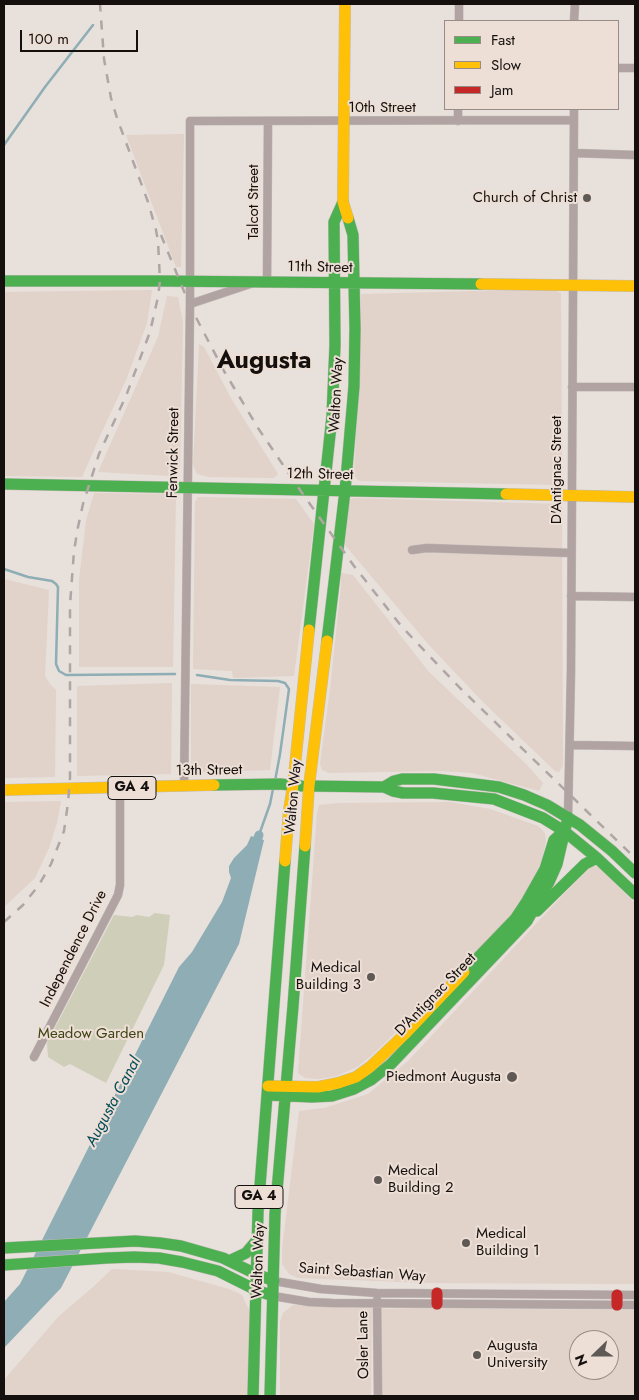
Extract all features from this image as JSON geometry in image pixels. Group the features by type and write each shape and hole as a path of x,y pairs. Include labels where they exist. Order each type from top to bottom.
{"main road":[{"name":"Walton Way","path":"270,1396 275,1214 294,996 309,786 345,491 354,386 353,235 343,202 345,4"},
{"name":"Walton Way","path":"252,1396 258,1212 289,810 332,416 335,370 334,222 343,202"},
{"name":"11th Street","path":"4,281 635,286"},
{"name":"12th Street","path":"4,484 635,497"},
{"name":"13th Street","path":"384,787 402,779 434,779 499,787 547,805 568,817 591,833 635,873"},
{"name":"13th Street","path":"4,790 280,784 384,787 403,793 433,793 494,798 544,818 564,830 635,894"},
{"name":"D'Antignac Street","path":"286,1091 312,1097 332,1096 354,1089 380,1074 391,1064 527,920 557,864 568,817"},
{"name":"D'Antignac Street","path":"268,1091 286,1091 338,1083 356,1076 370,1067 515,919 545,869 554,840 564,830"},
{"path":"527,920 585,864 597,858"},
{"path":"226,1259 246,1253 257,1240"},
{"name":"Saint Sebastian Way","path":"4,1248 135,1241 181,1246 226,1259 274,1281"},
{"name":"Saint Sebastian Way","path":"4,1265 134,1257 159,1258 218,1271 256,1290 273,1296"}],"street":[{"path":"459,4 459,20"},
{"path":"574,20 575,4"},
{"path":"619,68 635,68"},
{"path":"458,110 458,121"},
{"name":"D'Antignac Street","path":"568,817 574,110"},
{"name":"10th Street","path":"190,121 574,120"},
{"name":"Fenwick Street","path":"184,786 190,304 190,121"},
{"name":"Talcot Street","path":"262,282 268,121"},
{"path":"574,154 635,155"},
{"path":"190,304 262,282"},
{"path":"572,386 635,387"},
{"path":"412,550 427,548 571,553"},
{"path":"571,596 635,597"},
{"path":"570,745 635,746"},
{"name":"Independence Drive","path":"34,1057 118,895 120,885 120,788"},
{"name":"Saint Sebastian Way","path":"274,1281 321,1289 437,1299"},
{"name":"Osler Lane","path":"377,1293 378,1396"},
{"name":"Saint Sebastian Way","path":"617,1300 635,1295"},
{"name":"Saint Sebastian Way","path":"273,1296 309,1302 377,1303 437,1299 617,1300 635,1305"}],"shaded area":[{"path":"184,134 181,267 176,267 126,135"},
{"path":"551,289 561,293 562,485 359,481 354,475 361,294"},
{"path":"152,290 147,323 126,380 82,477 4,476 4,292"},
{"path":"167,296 178,297 183,323 180,469 171,476 98,472 158,337"},
{"path":"199,344 204,347 232,400 278,474 274,478 209,477 197,474 193,465"},
{"path":"94,493 176,494 173,667 79,667 79,580 86,521"},
{"path":"198,497 296,499 314,524 294,676 233,678 232,671 193,669 195,502"},
{"path":"354,498 560,504 562,508 563,766 559,772 555,771 483,702 429,645 345,545 349,500"},
{"path":"341,573 353,575 429,672 526,764 543,783 539,791 472,773 440,771 329,773 322,770 320,764 330,689"},
{"path":"4,579 49,590 45,676 56,690 55,777 4,778"},
{"path":"172,683 171,774 77,776 77,686"},
{"path":"191,684 280,687 270,770 191,773"},
{"path":"61,801 57,823 49,848 35,878 4,907 4,802"},
{"path":"450,802 490,809 538,826 545,833 546,842 541,863 524,896 507,920 371,1056 357,1067 337,1076 319,1079 305,1078 298,1073 319,805 339,803"},
{"name":"Piedmont Augusta","path":"592,866 598,867 635,903 635,1284 426,1283 298,1278 289,1274 282,1264 282,1249 299,1111 324,1108 368,1094 408,1061"},
{"path":"112,1269 168,1272 229,1289 242,1295 250,1312 247,1396 4,1396 4,1380 58,1317"},
{"path":"293,1305 372,1308 371,1396 280,1396 280,1322 283,1313"},
{"name":"Augusta University","path":"374,1307 386,1309 635,1310 635,1396 374,1396"}],"green space":[{"name":"Meadow Garden","path":"155,913 170,915 164,965 106,1083 70,1064 64,1067 48,1057 47,1043 114,915 149,917"}],"water":[{"path":"251,836 264,840 239,944 61,1288 4,1348 4,1302 20,1284 179,967 192,952 222,902 231,878 229,866 247,845"}],"waterway":[{"path":"4,145 45,87 93,25"},
{"path":"4,569 28,577 52,581 58,587 56,664 59,671 66,675 175,674"},
{"path":"197,675 230,680 278,681 285,683 289,689 275,781"},
{"path":"259,835 273,789"},
{"name":"Augusta Canal","path":"254,849 259,835"}],"railway":[{"path":"4,922 23,905 39,885 51,864 64,831 70,778 70,605 74,551 78,527 83,504 99,454 126,396 150,332 160,281 156,230 111,98 104,59 100,4"},
{"path":"161,235 190,306 224,371 258,428 354,566 402,627 460,688 635,858"}],"traffic: fast":[{"path":"309,630 332,416 335,345 334,222 343,202"},
{"path":"327,641 345,491 354,386 353,235 348,218"},
{"path":"4,281 481,284"},
{"path":"4,484 506,494"},
{"path":"384,787 402,779 434,779 499,787 524,795 547,805 580,825 635,873"},
{"path":"214,785 280,784 301,786"},
{"path":"309,786 384,787 403,793 433,793 494,799 543,818 564,831 597,858 635,894"},
{"path":"267,1095 332,1096 354,1089 371,1080 391,1064 527,921 557,864 568,817"},
{"path":"464,972 515,919 545,869 554,840 564,831"},
{"path":"270,1396 275,1214 305,846"},
{"path":"537,911 585,864 597,858"},
{"path":"253,1396 258,1212 285,861"},
{"path":"229,1261 246,1253 257,1240"},
{"path":"4,1248 135,1241 160,1243 181,1246 223,1258 274,1281"},
{"path":"4,1265 107,1258 159,1258 218,1271 256,1290 273,1296"}],"traffic: slow":[{"path":"345,4 343,202 348,218"},
{"path":"481,284 635,286"},
{"path":"506,494 635,497"},
{"path":"285,861 309,630"},
{"path":"305,846 309,786 327,641"},
{"path":"4,790 214,785"},
{"path":"268,1086 318,1087 356,1077 370,1067 406,1033 464,972"}],"traffic: jam":[{"path":"437,1293 437,1304"},
{"path":"617,1295 617,1305"}],"place":[{"name":"Church of Christ","path":"587,198"},
{"name":"Medical Building 3","path":"371,977"},
{"name":"Piedmont Augusta","path":"512,1077"},
{"name":"Medical Building 2","path":"378,1180"},
{"name":"Medical Building 1","path":"466,1243"},
{"name":"Augusta University","path":"477,1355"}],"district":[{"name":"Augusta","path":"264,362"}]}
